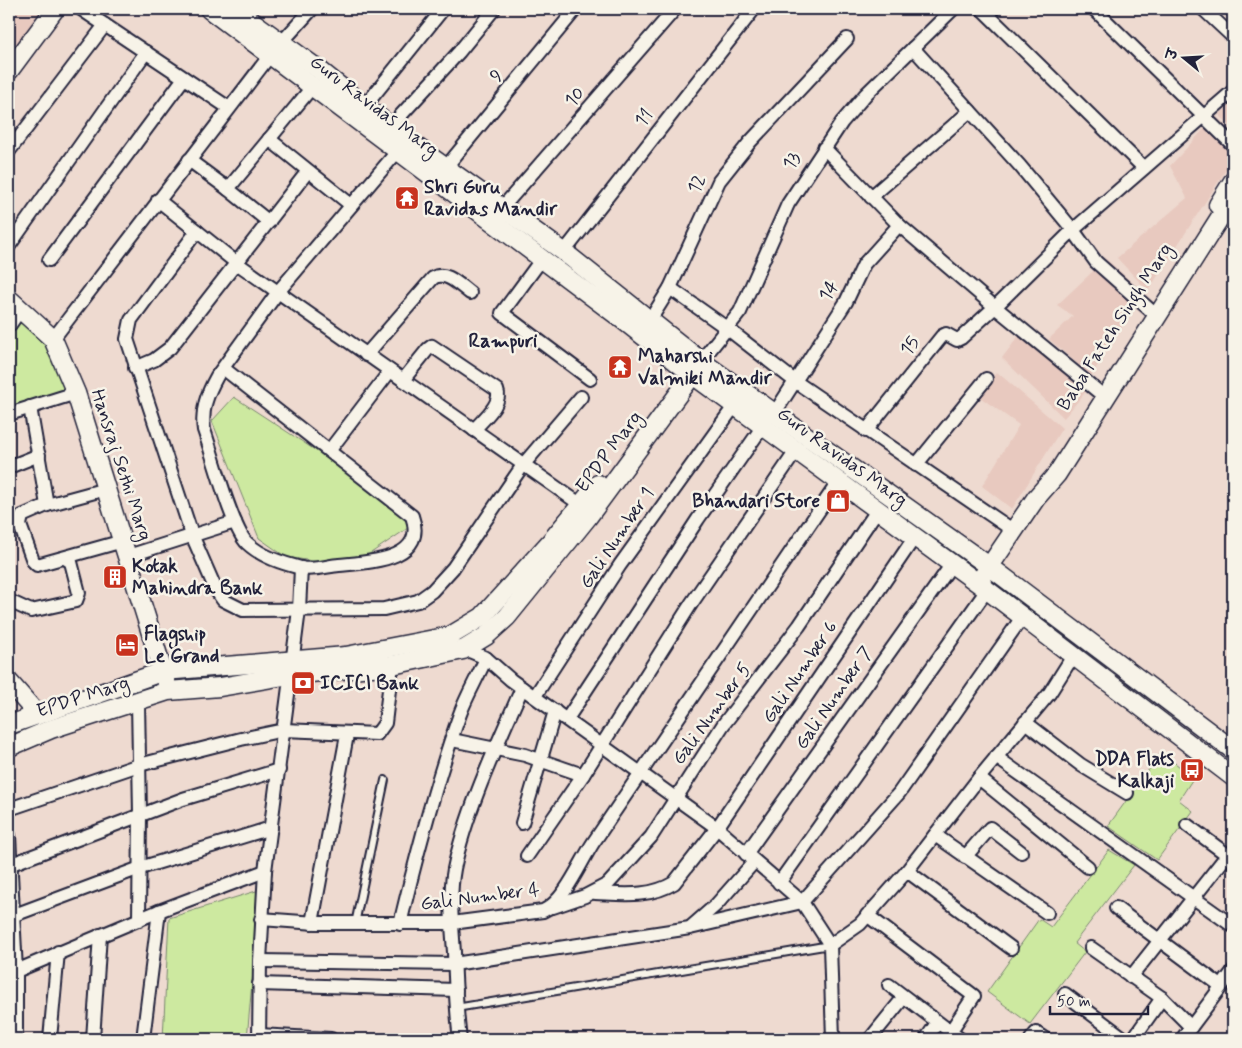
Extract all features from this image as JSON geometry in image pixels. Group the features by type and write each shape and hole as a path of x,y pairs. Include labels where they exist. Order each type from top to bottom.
{"main road":[{"path":"9,71 55,9"},
{"name":"Guru Ravidas Marg","path":"210,9 276,48 365,106 390,126 403,145 542,260 769,420 989,566 1233,750"},
{"name":"Guru Ravidas Marg","path":"236,9 313,86 403,145 446,167 501,209 564,252 650,320 735,405 769,420 796,451 1023,616 1233,777"},
{"name":"Baba Fateh Singh Marg","path":"1154,314 1233,181"},
{"name":"Baba Fateh Singh Marg","path":"982,586 989,566 1036,498 1057,474 1102,395 1233,197"},
{"name":"Hansraj Sethi Marg","path":"15,304 53,340 76,393 164,671 168,691"},
{"name":"EPDP Marg","path":"9,725 164,671 392,665 463,650 486,636 507,617 682,376 696,367"},
{"name":"EPDP Marg","path":"9,747 51,729 168,691 220,687 291,667 382,651 450,636 482,617 551,542 586,508"},
{"path":"9,682 38,715"}],"street":[{"path":"81,9 228,108"},
{"path":"53,340 228,108 276,48 312,9"},
{"path":"365,106 443,9"},
{"path":"390,126 459,52 494,9"},
{"name":"9","path":"446,167 576,9"},
{"name":"10","path":"501,209 676,9"},
{"name":"11","path":"564,252 754,9"},
{"name":"13","path":"696,367 740,312 788,204 824,148 853,109 953,9"},
{"path":"982,9 1144,168"},
{"path":"1094,9 1233,145"},
{"path":"1203,9 1233,37"},
{"path":"9,151 105,25"},
{"name":"12","path":"650,320 670,288 719,181 750,142 847,39"},
{"path":"913,48 1073,230 1096,262 1154,314"},
{"path":"10,242 146,52"},
{"path":"49,260 184,78"},
{"path":"228,189 313,86"},
{"path":"995,307 1073,230 1233,91"},
{"path":"871,197 970,111"},
{"path":"269,139 351,205"},
{"path":"222,368 412,516 416,528 412,540 402,552 393,557 378,561 301,568 269,558 256,550 240,534 235,522 202,413 210,389 222,368 278,292 403,145"},
{"path":"824,148 899,225 1102,395"},
{"path":"188,160 269,222"},
{"path":"135,368 154,360 170,348 238,264 308,172"},
{"path":"158,200 238,264 586,508"},
{"name":"14","path":"567,719 698,519 796,382 854,289 864,264 899,225"},
{"path":"197,231 131,320 127,339 135,368 192,535 216,590 223,600 243,610 384,609 418,601 432,591 453,568 523,465 581,397"},
{"path":"542,260 502,313 590,379"},
{"path":"366,355 433,278 438,275 445,275 470,293"},
{"path":"670,288 728,329 796,382 1014,531"},
{"path":"9,326 15,304"},
{"name":"15","path":"866,431 942,336 946,334 957,340 962,338 995,307"},
{"path":"403,380 432,346 497,390 499,395 498,402 474,430"},
{"path":"329,451 390,371"},
{"path":"916,465 986,379"},
{"path":"9,414 76,393"},
{"name":"Gali Number 1","path":"535,696 620,565 735,405"},
{"path":"30,408 47,505"},
{"path":"527,856 583,775 691,604 796,451"},
{"path":"9,467 39,455"},
{"name":"Gali Number 4","path":"261,919 355,924 452,922 543,911 551,907 561,897 593,843 839,481"},
{"path":"106,489 47,505 22,516 20,525 35,563 40,565 65,558 125,549 192,535 235,522"},
{"name":"Gali Number 5","path":"551,907 594,893 619,874 652,837 723,725 799,626 878,510"},
{"name":"Gali Number 6","path":"594,893 644,894 664,889 674,883 717,828 914,538"},
{"path":"9,601 31,611 76,601 79,593 71,562 65,558"},
{"name":"Gali Number 7","path":"690,928 716,905 750,858 952,564"},
{"path":"301,568 299,610 265,871 261,919 259,1037 332,1039"},
{"path":"779,883 982,586"},
{"path":"260,961 454,964 690,928 802,902 899,793 1023,616"},
{"path":"450,636 463,650 486,658 522,688 602,745 639,777 676,798 717,828 802,902 830,945 833,1039"},
{"path":"830,945 860,924 907,871 979,778 1049,694 1073,656"},
{"path":"400,924 429,810 461,713 486,658"},
{"path":"9,809 139,764 284,730 347,735 377,734 383,728 392,665"},
{"path":"460,1039 456,1008 451,896 454,869 462,840 495,749 522,688"},
{"path":"138,702 139,920"},
{"path":"522,823 556,711"},
{"path":"1026,722 1081,765 1127,793"},
{"path":"312,923 347,735"},
{"path":"452,740 540,759 583,775"},
{"path":"996,757 1233,926"},
{"path":"9,865 140,814 279,770"},
{"path":"979,778 1088,867"},
{"path":"1131,976 1193,896 1231,857 1187,825"},
{"path":"11,916 140,868 271,828"},
{"path":"966,857 990,828 1021,852"},
{"path":"9,835 12,973 16,1039"},
{"path":"935,835 1047,913"},
{"path":"12,973 159,911 265,871"},
{"path":"907,871 1011,948"},
{"path":"1116,908 1221,986"},
{"path":"143,1039 159,911"},
{"path":"867,915 974,996 955,1036 889,985"},
{"path":"93,1039 100,935"},
{"path":"1091,948 1162,998 1192,1027"},
{"path":"50,1039 58,952"},
{"path":"1182,1039 1233,971"},
{"path":"260,984 456,990"},
{"path":"1065,994 1125,1039"},
{"path":"870,1039 904,996"},
{"path":"1133,1039 1162,998"},
{"path":"926,1039 937,1023"},
{"path":"1031,1039 1036,1033 1044,1039"}],"lane":[{"path":"355,924 385,780"},
{"path":"456,1008 830,945"}],"shaded area":[{"path":"9,9 43,9 9,55"},
{"path":"1233,101 1233,128 1219,115"},
{"path":"1216,116 1233,133 1233,159 1148,291 1117,258 1187,198 1170,166"},
{"path":"1106,259 1143,293 1091,376 1049,339 1073,316 1057,305"},
{"path":"1021,333 1088,389 1064,418 1002,358"},
{"path":"997,372 1062,428 1012,509 982,486 1019,425 977,395"}],"green space":[{"path":"16,320 52,345 69,394 9,408 9,330"},
{"path":"234,397 341,467 414,524 368,555 332,564 286,557 259,538 212,421"},
{"path":"1161,753 1194,777 1179,800 1193,811 1157,860 1108,826"},
{"path":"1109,850 1134,865 1074,943 1085,952 1030,1024 987,992 1039,919 1051,927"},
{"path":"269,887 253,971 247,1039 163,1039 169,918"}],"place":[{"name":"Shri Guru Ravidas Mandir","path":"407,198"},
{"name":"Maharshi Valmiki Mandir","path":"620,367"},
{"name":"Bhandari Store","path":"838,501"},
{"name":"Kotak Mahindra Bank","path":"115,577"},
{"name":"Flagship Le Grand","path":"127,645"},
{"name":"ICICI Bank","path":"303,683"},
{"name":"DDA Flats Kalkaji","path":"1192,770"}],"district":[{"name":"Rampuri","path":"503,341"}]}
